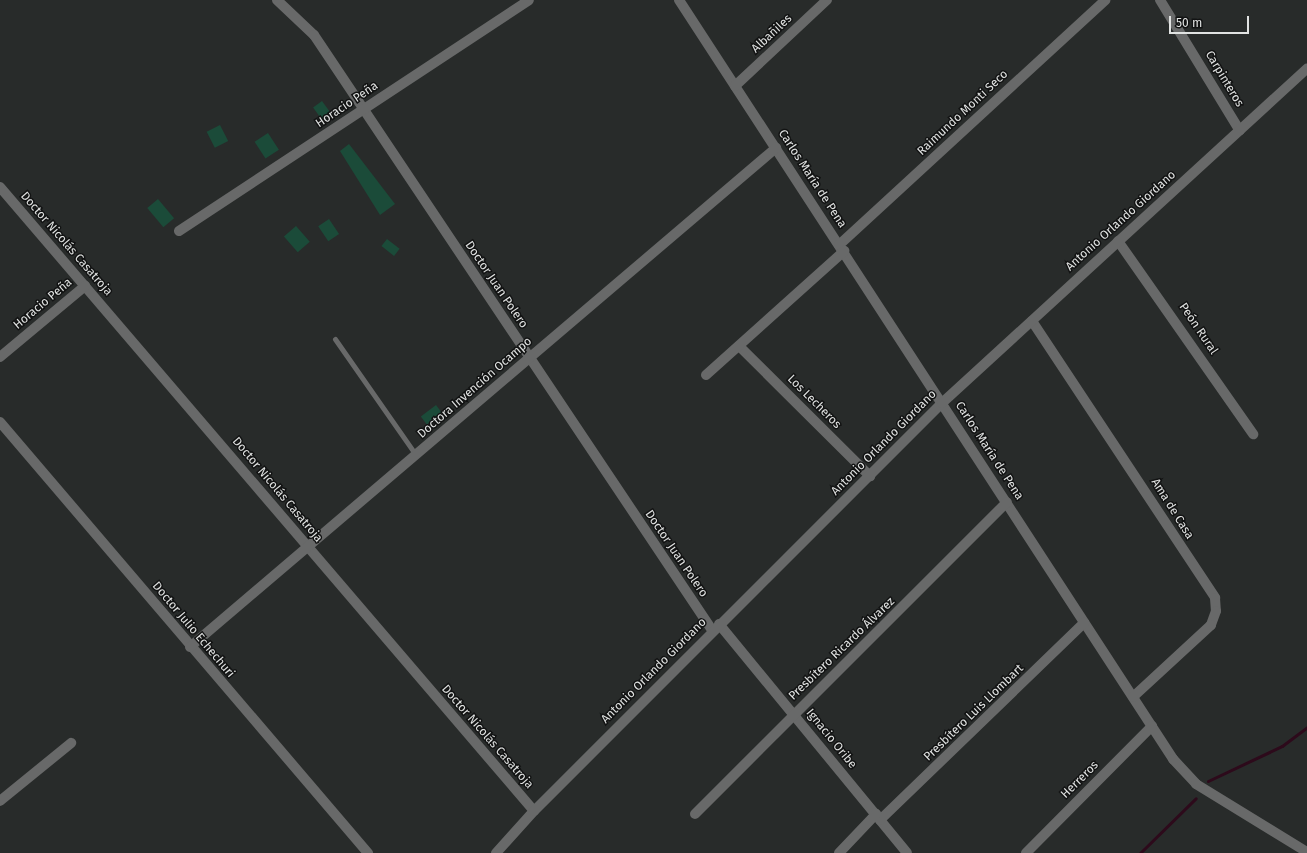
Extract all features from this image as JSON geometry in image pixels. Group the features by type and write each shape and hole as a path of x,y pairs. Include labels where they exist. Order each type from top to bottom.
{"street":[{"name":"Doctor Juan Polero","path":"277,0 311,31 529,358 716,627"},
{"name":"Horacio Peña","path":"179,232 529,0"},
{"name":"Carlos María de Pena","path":"679,0 942,402 1084,623 1152,726 1188,777 1307,852"},
{"name":"Albañiles","path":"735,86 827,0"},
{"name":"Raimundo Monti Seco","path":"706,375 739,346 1105,0"},
{"name":"Carpinteros","path":"1160,0 1240,131"},
{"name":"Antonio Orlando Giordano","path":"496,853 534,811 716,627 870,476 942,402 1240,131 1307,68"},
{"name":"Doctora Invención Ocampo","path":"190,647 776,148"},
{"name":"Doctor Nicolás Casatroja","path":"0,187 534,811"},
{"name":"Peón Rural","path":"1118,241 1253,434"},
{"name":"Horacio Peña","path":"0,357 85,286"},
{"name":"Ama de Casa","path":"1032,321 1215,598 1216,611 1211,625 1133,697"},
{"name":"Los Lecheros","path":"739,346 870,476"},
{"name":"Doctor Julio Echechuri","path":"0,422 190,647 368,853"},
{"name":"Presbítero Ricardo Álvarez","path":"694,814 793,713 891,620 1007,502"},
{"name":"Presbítero Luis Llombart","path":"839,853 1084,623"},
{"name":"Ignacio Oribe","path":"716,627 793,713 907,853"},
{"name":"Herreros","path":"1026,853 1152,726"},
{"path":"0,801 71,742"}],"lane":[{"path":"335,340 416,456"}],"building":[{"path":"322,101 332,115 323,121 313,107"},
{"path":"220,125 228,141 215,148 207,132"},
{"path":"268,133 279,150 265,158 255,142"},
{"path":"349,144 395,204 380,215 340,151"},
{"path":"158,199 174,218 163,227 147,208"},
{"path":"329,219 339,234 328,241 318,226"},
{"path":"296,226 310,242 298,252 284,236"},
{"path":"387,239 400,249 394,256 381,246"},
{"path":"436,405 442,413 427,424 421,416"}],"waterway":[{"path":"1208,781 1282,746 1307,727"},
{"path":"1140,853 1196,798"}]}
